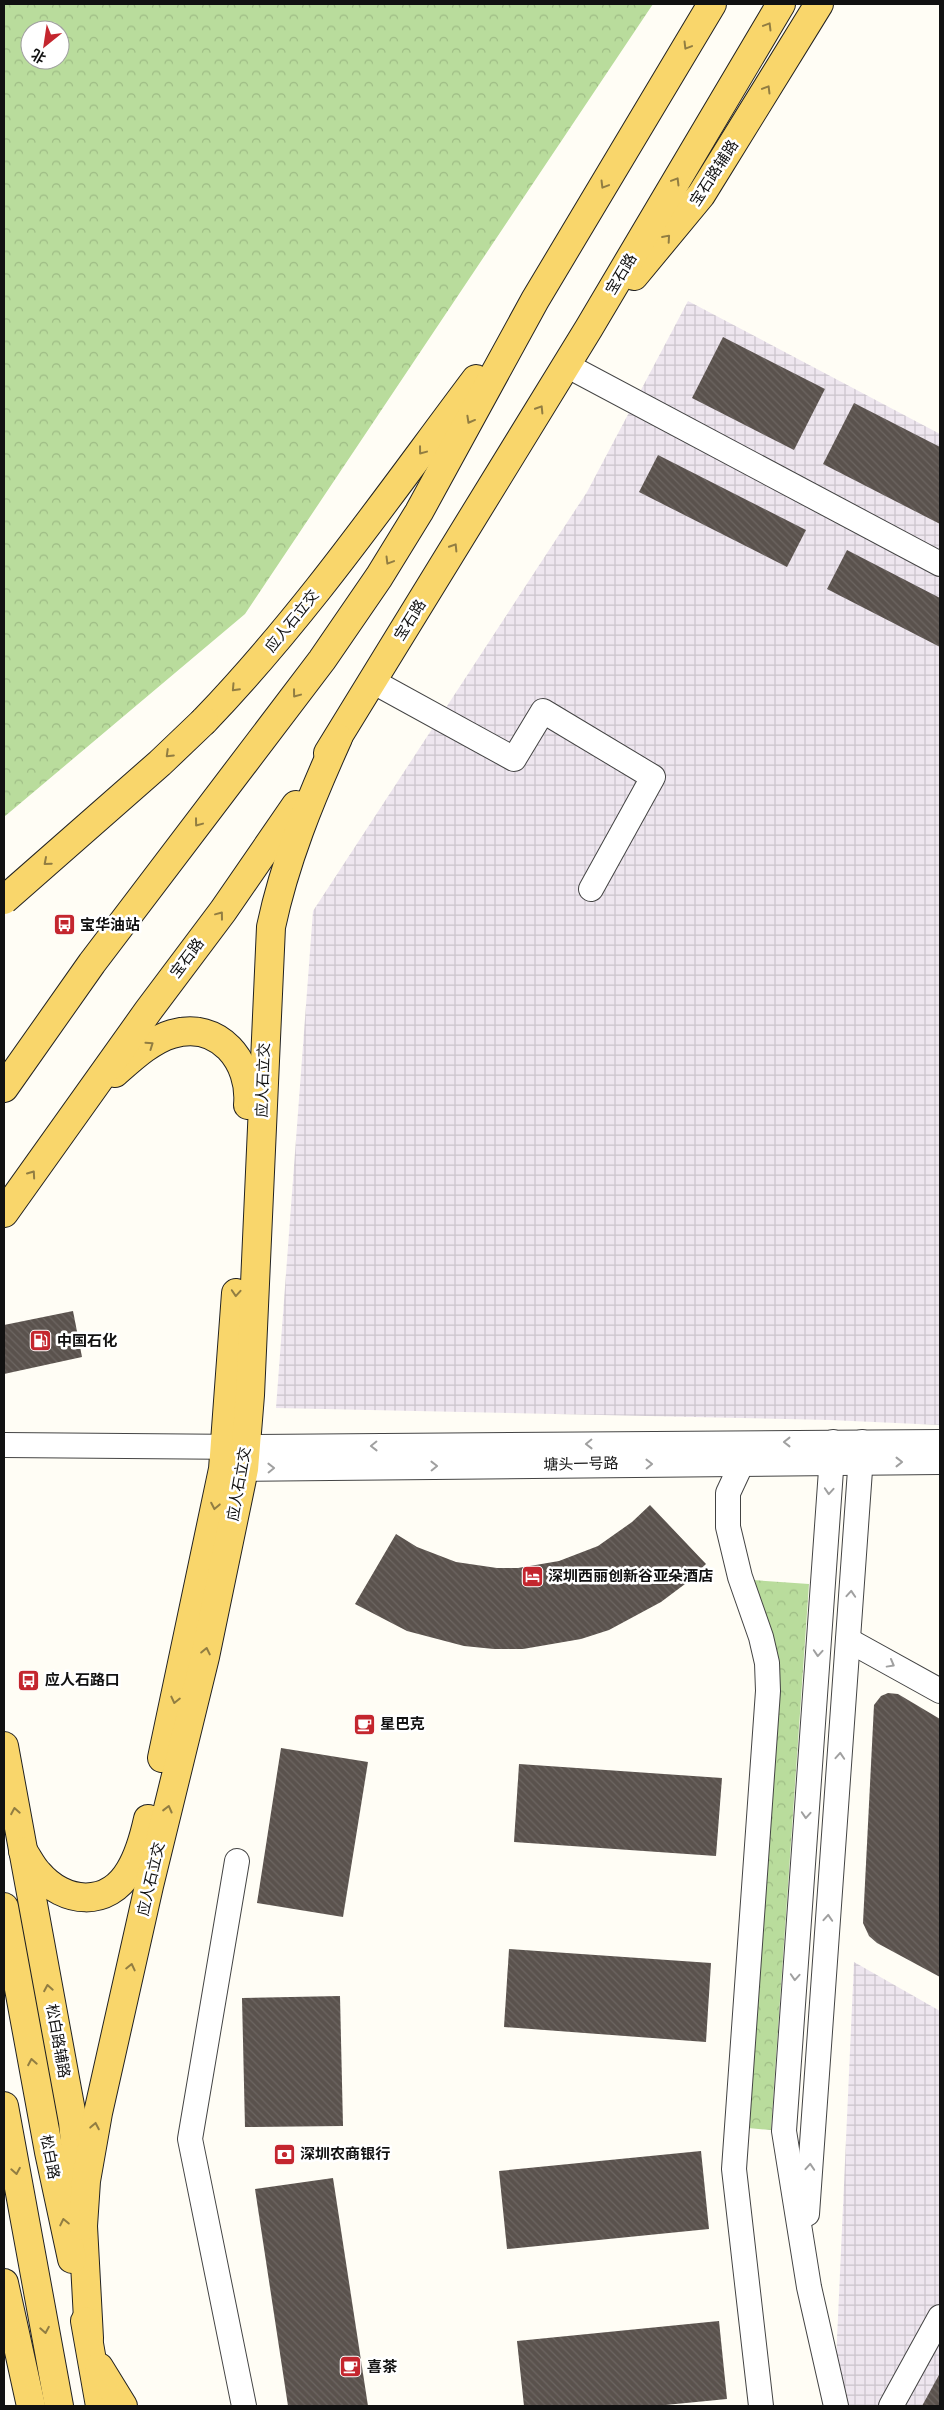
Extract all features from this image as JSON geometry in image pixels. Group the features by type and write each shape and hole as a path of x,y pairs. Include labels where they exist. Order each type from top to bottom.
{"main road":[{"path":"4,1088 12,1071 322,660 379,577 419,512 536,300 712,4"},
{"name":"宝石路","path":"4,1213 252,870 338,738 589,328 782,4"},
{"name":"宝石路辅路","path":"589,328 679,225 724,160 819,4"},
{"path":"724,160 751,55"},
{"name":"应人石立交","path":"4,900 160,763 237,686 300,613 536,300"},
{"name":"应人石立交","path":"84,2226 86,2181 98,2113 149,1886 205,1658 235,1458 271,927 278,894 294,843 338,738"},
{"path":"23,1851 37,1873 53,1887 71,1896 90,1899 104,1895 119,1885 130,1871 144,1835 183,1662 235,1458 249,1099 246,1073 235,1055 218,1040 203,1033 187,1031 172,1034 157,1040 138,1054 98,1089 75,1113"},
{"name":"松白路辅路","path":"4,1746 72,2122 84,2226 90,2345"},
{"name":"松白路","path":"4,1907 48,2152 90,2345 100,2406"},
{"path":"4,2106 59,2406"},
{"path":"4,2283 31,2406"},
{"path":"90,2345 123,2406"}],"street":[{"path":"566,365 940,564"},
{"path":"372,681 514,759 543,710 653,776 591,889"},
{"name":"塘头一号路","path":"235,1458 861,1452 940,1442"},
{"path":"4,1444 235,1458"},
{"path":"832,1452 784,2131 816,2323 839,2404"},
{"name":"塘头一号路","path":"235,1458 742,1463 832,1452"},
{"path":"804,2251 861,1452"},
{"name":"塘头一号路","path":"861,1452 940,1462"},
{"path":"742,1463 728,1494 726,1510 728,1527 740,1577 761,1637 767,1663 768,1691 734,2169 761,2406"},
{"path":"848,1640 940,1691"},
{"path":"237,1861 190,2139 244,2406"},
{"path":"891,2406 940,2317"}],"shaded area":[{"path":"688,301 940,434 940,1425 830,1420 276,1408 313,911 587,492"},
{"path":"854,1962 940,2011 940,2406 834,2406"}],"green space":[{"path":"4,4 653,4 245,614 4,817"},
{"path":"752,1580 809,1584 771,2130 748,2128 779,1691"}],"building":[{"path":"723,337 825,389 794,450 692,398"},
{"path":"854,403 940,447 940,524 823,464"},
{"path":"658,455 806,530 787,567 639,492"},
{"path":"847,550 940,598 940,647 827,589"},
{"name":"中国石化","path":"73,1311 82,1357 4,1374 4,1325"},
{"name":"深圳西丽创新谷亚朵酒店","path":"650,1505 706,1564 685,1584 661,1602 609,1630 581,1639 523,1649 464,1646 407,1631 355,1604 396,1534 417,1547 456,1562 497,1568 518,1568 559,1561 598,1546 632,1522"},
{"path":"888,1693 898,1694 940,1719 940,1977 877,1943 869,1936 863,1923 874,1705 881,1696"},
{"path":"281,1748 368,1762 343,1917 257,1903"},
{"path":"519,1764 722,1778 716,1856 514,1842"},
{"path":"509,1949 711,1963 706,2042 504,2027"},
{"path":"340,1996 343,2126 245,2127 242,1998"},
{"path":"701,2151 709,2229 507,2249 499,2171"},
{"path":"333,2178 368,2406 288,2406 255,2189"},
{"path":"719,2321 727,2399 655,2406 524,2406 517,2341"},
{"path":"940,2373 940,2406 922,2406"}],"place":[{"name":"宝华油站","path":"64,925"},
{"name":"中国石化","path":"41,1341"},
{"name":"深圳西丽创新谷亚朵酒店","path":"532,1576"},
{"name":"应人石路口","path":"29,1680"},
{"name":"星巴克","path":"364,1724"},
{"name":"深圳农商银行","path":"284,2154"},
{"name":"喜茶","path":"351,2367"}]}
